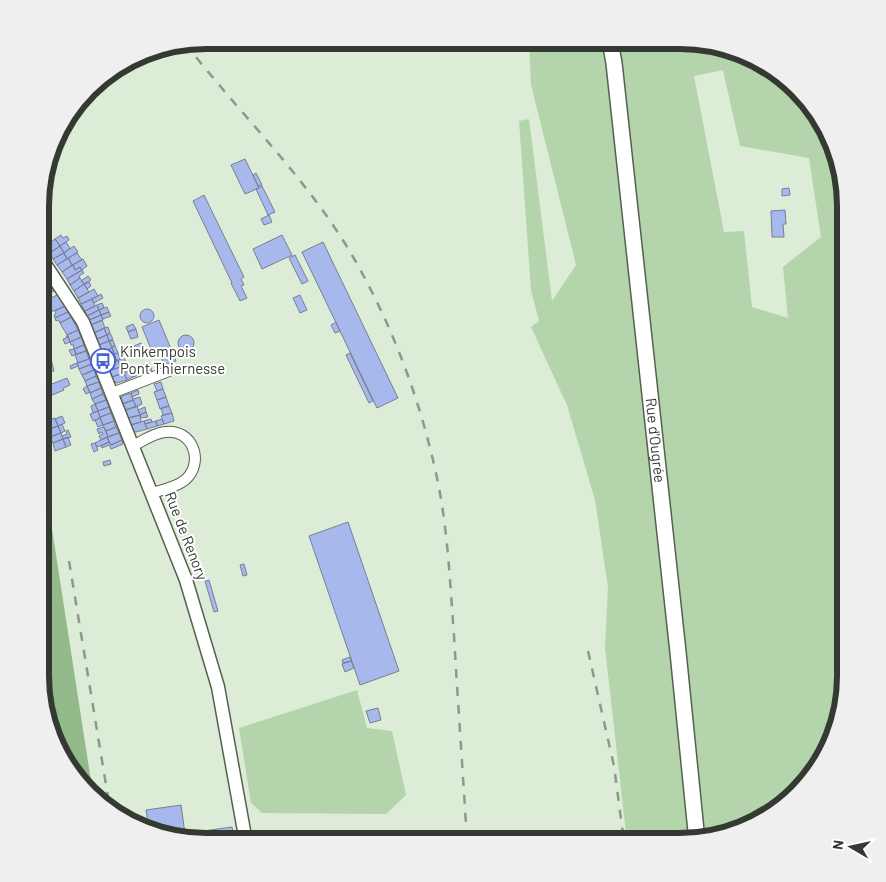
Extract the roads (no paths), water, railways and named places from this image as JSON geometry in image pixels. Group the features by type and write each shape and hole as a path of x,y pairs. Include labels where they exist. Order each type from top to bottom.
{"main road":[{"name":"Rue d'Ougrée","path":"611,49 696,832"}],"street":[{"name":"Rue de Renory","path":"49,270 83,322 186,580 215,676 244,833"},
{"path":"112,393 169,371"},
{"path":"133,446 164,432 172,432 190,442 194,450 196,459 190,476 183,482 152,493"}],"railway":[{"path":"190,50 312,195 331,222 349,250 378,304 413,389 437,478 446,537 466,833"},
{"path":"69,561 108,800"},
{"path":"588,651 614,766 623,833"}],"place":[{"name":"Kinkempois Pont Thiernesse","path":"103,361"}]}
